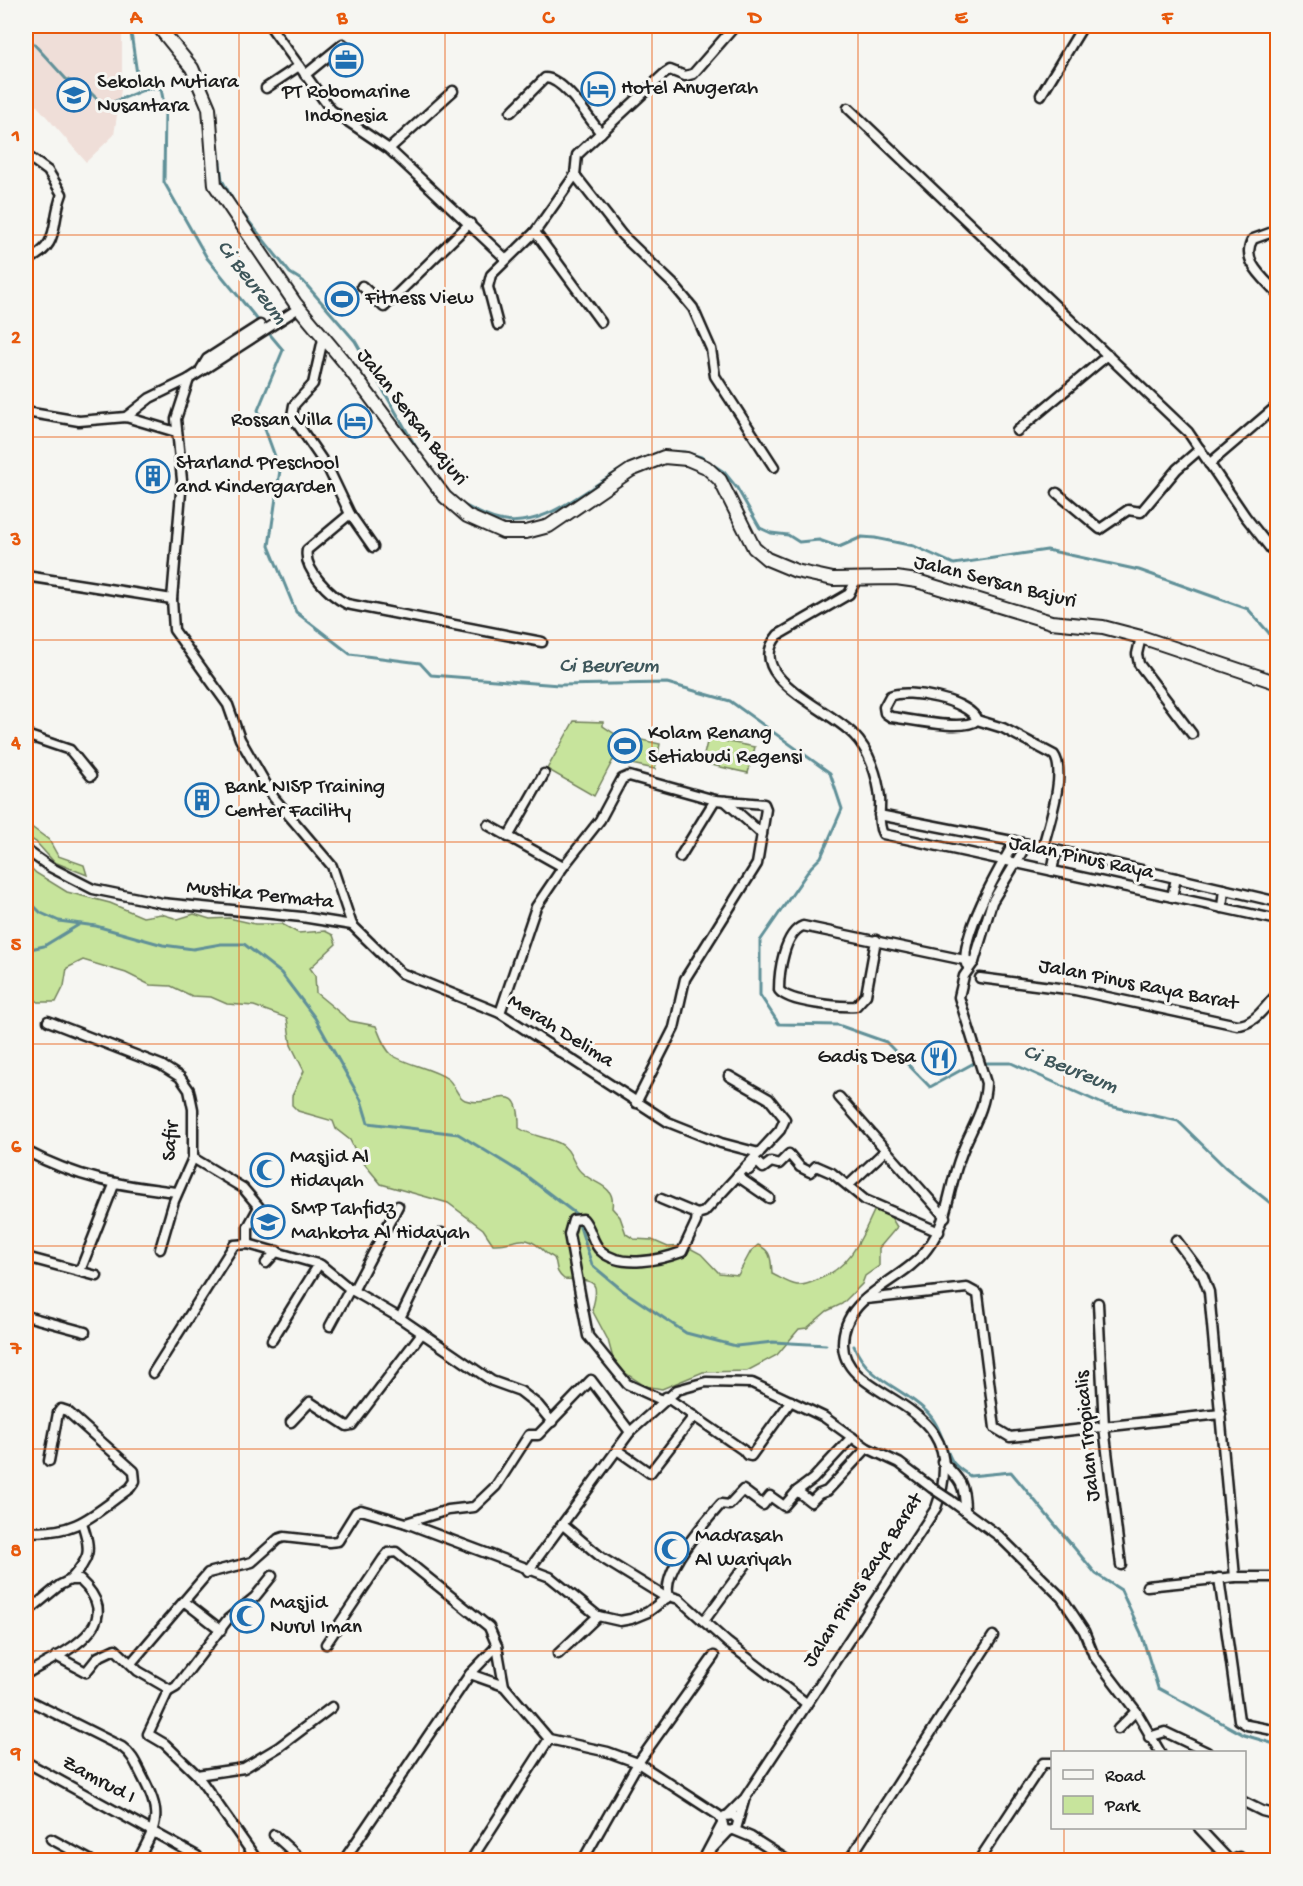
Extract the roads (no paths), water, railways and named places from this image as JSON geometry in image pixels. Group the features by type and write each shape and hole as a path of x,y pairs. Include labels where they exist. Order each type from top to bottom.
{"main road":[{"name":"Jalan Sersan Bajuri","path":"158,26 192,68 208,108 215,185 297,306 345,363 445,497 467,516 502,532 526,532 549,526 631,470 664,457 687,459 706,467 720,480 754,548 767,559 796,571 833,579 907,579 1051,622 1103,627 1141,637 1278,683"}],"street":[{"path":"270,26 331,110 389,149 506,258"},
{"path":"498,325 488,287 491,275 535,231 575,176 578,155 664,74 670,70 685,76 693,74 735,26"},
{"path":"1041,95 1083,26"},
{"path":"305,75 343,44"},
{"path":"266,88 299,66"},
{"path":"511,112 545,78 550,78 562,85 601,133"},
{"path":"389,149 453,91"},
{"path":"848,108 1188,432 1278,558"},
{"path":"26,155 48,171 62,194 50,243 42,253 26,261"},
{"path":"575,176 622,235 693,308 711,349 715,376 774,467"},
{"path":"362,286 384,307 470,223"},
{"path":"1278,230 1253,239 1249,248 1253,267 1278,294"},
{"path":"535,231 601,322"},
{"path":"126,417 150,398 189,379 225,352 297,306"},
{"path":"323,339 313,384 294,405 292,416 329,470 350,514 374,547"},
{"path":"1017,431 1108,354"},
{"name":"Mustika Permata","path":"26,850 50,867 93,889 162,903 302,917 352,925 332,866 274,798 240,739 228,705 176,635 172,599 182,480 176,432 179,409 189,379"},
{"path":"1209,464 1278,405"},
{"path":"26,412 79,421 126,417 176,432"},
{"path":"1057,493 1100,529 1128,510 1141,512 1177,469 1200,449"},
{"path":"350,514 311,547 306,554 313,571 339,600 347,604 542,642"},
{"path":"26,576 172,599"},
{"path":"856,580 849,594 778,635 771,646 769,662 780,681 856,736 873,769 880,797 879,815"},
{"path":"1141,637 1137,654 1139,664 1192,734"},
{"path":"977,720 972,724 959,726 891,717 885,712 884,707 890,696 909,693 956,704 970,710 977,720 1003,728 1057,758 1058,786 1043,847"},
{"path":"26,735 70,750 91,776"},
{"path":"508,837 544,774"},
{"path":"500,1013 536,908 563,867 600,820 625,777 715,800 765,805 757,864 685,980 674,1028 636,1103"},
{"path":"680,857 715,800"},
{"path":"725,801 762,834"},
{"name":"Jalan Pinus Raya","path":"1278,902 1043,847 879,815 880,830 886,836 1278,920"},
{"path":"488,825 563,867"},
{"path":"964,959 976,918 1015,841"},
{"name":"Jalan Pinus Raya Barat","path":"706,1857 723,1818 745,1798 936,1508 944,1487 942,1462 936,1437 923,1418 868,1383 847,1359 843,1346 845,1327 863,1299 909,1268 939,1232 945,1217 960,1156 981,1112 986,1083 969,1035 959,997 967,970 974,962 992,902 1027,844"},
{"path":"1052,871 1056,851"},
{"path":"1172,897 1176,878"},
{"path":"1222,908 1224,890"},
{"name":"Merah Delima","path":"352,925 401,973 500,1013 563,1052 636,1103 686,1131 759,1153"},
{"path":"876,940 866,995 856,1006 814,1003 787,997 779,990 789,941 797,929 803,927 876,940 974,962"},
{"name":"Jalan Pinus Raya Barat","path":"964,959 967,970"},
{"name":"Jalan Pinus Raya Barat","path":"980,978 1075,990 1237,1024 1245,1024 1253,1019 1278,993"},
{"name":"Safir","path":"26,1151 48,1163 114,1185 177,1192 193,1158 193,1109 189,1090 180,1077 162,1065 48,1021"},
{"path":"729,1076 769,1099 784,1119 780,1130 739,1178"},
{"path":"839,1097 945,1217"},
{"path":"851,1183 886,1150"},
{"path":"661,1199 697,1214 704,1212 757,1162 763,1168 771,1162 779,1164 789,1154 800,1167 810,1172 816,1166 832,1173 865,1200 939,1232"},
{"path":"193,1158 237,1184 254,1199 259,1207 248,1227 248,1244"},
{"path":"739,1178 769,1198"},
{"path":"80,1271 114,1185"},
{"path":"160,1249 177,1192"},
{"path":"330,1326 398,1206"},
{"path":"697,1214 682,1252 637,1261 624,1261 601,1252 584,1219 573,1220 568,1234 588,1336 627,1384 664,1399 694,1416 747,1455 751,1456 791,1401"},
{"path":"400,1318 442,1233"},
{"path":"1176,1240 1203,1276 1209,1292 1235,1577"},
{"path":"153,1373 234,1245 248,1244 277,1251 289,1258 319,1264 351,1290 400,1318 492,1381 520,1391 538,1405 552,1422"},
{"path":"266,1263 277,1251"},
{"path":"26,1257 98,1276"},
{"path":"272,1340 319,1264"},
{"path":"863,1299 967,1288 972,1290 981,1299 996,1430 1010,1437 1221,1414"},
{"name":"Jalan Tropicalis","path":"1098,1303 1104,1427 1121,1565"},
{"path":"26,1316 85,1332"},
{"path":"291,1422 310,1402 346,1426 352,1425 422,1333"},
{"path":"406,1523 448,1510 474,1507 496,1486 529,1435 538,1435 591,1380 630,1432"},
{"path":"528,1570 630,1432 664,1399 677,1390 721,1381 752,1383 824,1417 867,1448 899,1463 999,1536 1062,1598 1084,1631 1094,1656 1136,1711 1149,1737 1159,1751"},
{"path":"26,1531 49,1533 82,1523 130,1488 136,1476 76,1419 61,1409 58,1413 49,1461"},
{"path":"617,1450 650,1473 694,1416"},
{"path":"668,1597 667,1591 673,1569 721,1504 729,1505 743,1490 760,1505 770,1496 784,1506 852,1437"},
{"path":"797,1491 811,1502 819,1494 827,1491 867,1448"},
{"path":"942,1462 961,1480 965,1494 965,1511"},
{"path":"132,1662 186,1602 208,1573 252,1562 278,1539 284,1537 338,1541 356,1512 361,1510 406,1523 550,1577 597,1616 620,1621 631,1619 668,1597"},
{"path":"26,1613 70,1580 86,1562 88,1552 82,1523"},
{"path":"563,1525 602,1558 668,1597 679,1599 806,1703"},
{"path":"326,1644 383,1558 388,1553 396,1552 489,1627 497,1646 504,1686"},
{"path":"704,1621 747,1563"},
{"path":"256,1860 196,1775 165,1744 148,1734 169,1691 176,1687 191,1664 228,1619 260,1592 272,1576"},
{"path":"1147,1587 1219,1578 1278,1577"},
{"path":"1219,1578 1239,1720 1247,1725 1278,1731"},
{"path":"26,1674 56,1656 98,1623 100,1610 92,1591 80,1580 70,1580"},
{"path":"186,1602 221,1630"},
{"path":"558,1654 597,1616"},
{"path":"849,1860 993,1636"},
{"path":"344,1860 470,1674 497,1646"},
{"path":"56,1656 86,1672 99,1657 114,1649 132,1662 138,1671 169,1691"},
{"path":"583,1860 638,1763 714,1656"},
{"path":"470,1674 504,1686 549,1739 608,1752 638,1763 787,1860"},
{"path":"26,1698 129,1752 155,1802 153,1831 138,1860"},
{"path":"196,1775 244,1768 279,1747 332,1707"},
{"path":"1118,1729 1136,1711"},
{"path":"1149,1737 1165,1732 1205,1751"},
{"path":"471,1860 549,1739"},
{"name":"Zamrud I","path":"26,1762 197,1856"},
{"path":"979,1860 1043,1762 1051,1762"},
{"path":"706,1857 735,1826 745,1798"},
{"path":"1246,1803 1262,1811 1278,1815"},
{"path":"723,1818 735,1826"},
{"path":"1201,1829 1231,1860 1240,1857 1242,1860"},
{"path":"274,1835 302,1860"},
{"path":"51,1839 90,1860"}],"waterway":[{"name":"Ci Beureum","path":"130,26 137,74 148,88 161,89 165,109 164,182 207,258 261,324"},
{"path":"26,42 32,42 66,79 90,92 104,106 148,88"},
{"path":"217,138 222,180 235,204 290,273 303,281 355,341 417,449"},
{"name":"Ci Beureum","path":"267,331 283,350 258,410 280,470 269,546 296,612 350,654 420,663 431,675 559,685 667,683 730,701 830,773 842,809 821,857 811,867 760,941 760,995 779,1024 838,1025 886,1042 930,1087 974,1063 1011,1063 1105,1105 1178,1121 1225,1167 1278,1209"},
{"path":"667,452 684,452 701,457 724,472 737,488 760,528 771,533 788,535 799,542 819,540 839,547 862,537 875,538 914,546 954,564 1047,550 1139,570 1248,609 1269,633 1278,652"},
{"path":"460,503 499,520 519,521 539,517 558,509 616,472 654,455"},
{"path":"26,898 41,913 59,921 96,926 163,945 193,949 221,944 244,944 281,973 315,1018 361,1100 368,1123 458,1134 525,1175 576,1214 592,1265 622,1290 686,1333 736,1346 773,1342 826,1345"},
{"path":"26,950 44,946 80,924"},
{"name":"Ci Beureum","path":"854,1346 860,1358 876,1375 931,1416 956,1465 970,1476 1011,1472 1096,1574 1121,1590 1141,1633 1158,1688 1244,1735 1278,1745"}],"place":[{"name":"PT Robomarine Indonesia","path":"346,60"},
{"name":"Hotel Anugerah","path":"598,89"},
{"name":"Sekolah Mutiara Nusantara","path":"74,95"},
{"name":"Fitness View","path":"342,299"},
{"name":"Rossan Villa","path":"355,421"},
{"name":"Starland Preschool and Kindergarden","path":"153,476"},
{"name":"Kolam Renang Setiabudi Regensi","path":"625,746"},
{"name":"Bank NISP Training Center Facility","path":"202,800"},
{"name":"Gadis Desa","path":"939,1058"},
{"name":"Masjid Al Hidayah","path":"267,1170"},
{"name":"SMP Tahfidz Mahkota Al Hidayah","path":"268,1222"},
{"name":"Madrasah Al Wariyah","path":"672,1549"},
{"name":"Masjid Nurul Iman","path":"247,1616"}]}
